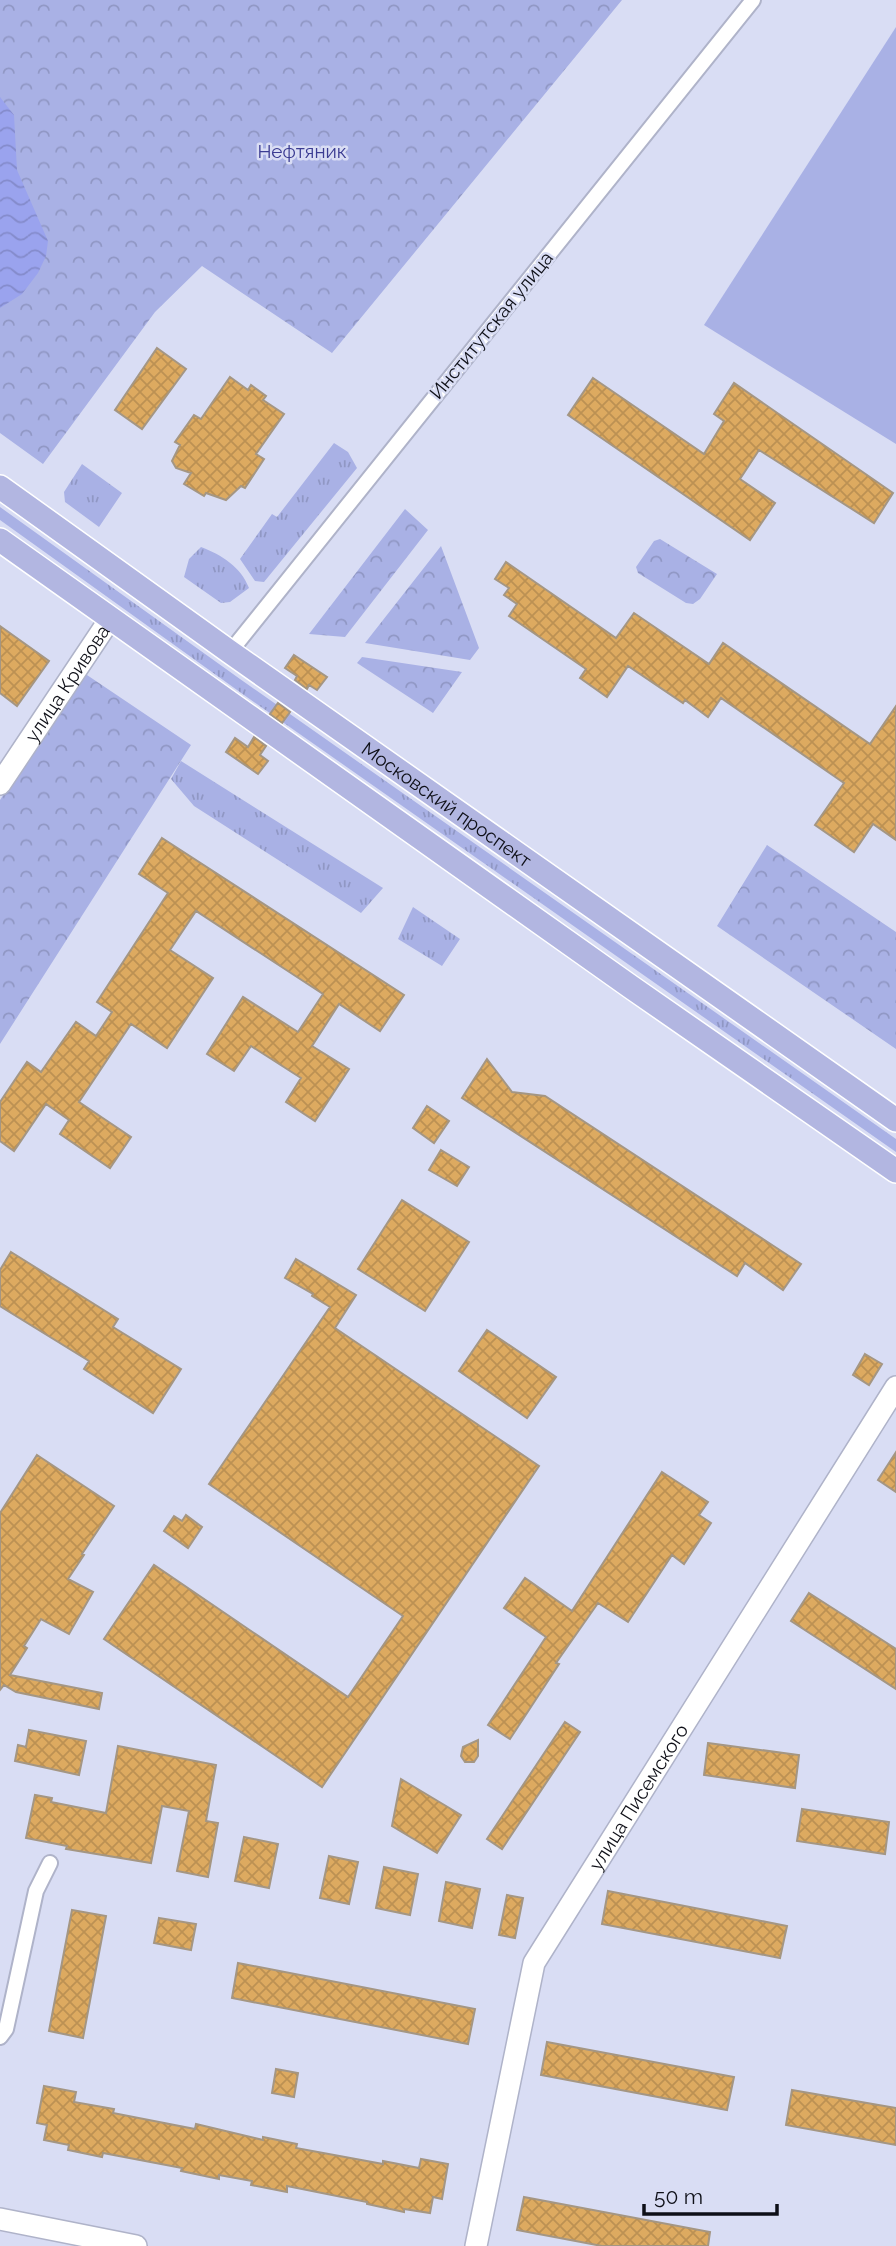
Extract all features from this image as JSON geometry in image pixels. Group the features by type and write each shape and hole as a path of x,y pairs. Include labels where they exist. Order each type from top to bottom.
{"main road":[{"name":"Московский проспект","path":"0,487 896,1120"},
{"path":"0,540 896,1171"}],"street":[{"name":"Институтская улица","path":"230,652 753,0"},
{"name":"улица Кривова","path":"0,784 110,619"},
{"name":"улица Писемского","path":"476,2246 534,1963 896,1387"},
{"path":"0,2037 6,2029 36,1891 50,1863"},
{"path":"0,2220 136,2246"}],"green space":[{"name":"Нефтяник","path":"0,0 622,0 332,353 202,266 155,312 43,464 0,433"},
{"path":"896,27 896,444 704,325"},
{"path":"334,443 348,452 357,468 264,582 255,581 240,559 272,514 277,517"},
{"path":"82,464 122,493 99,527 65,502 64,492"},
{"path":"0,507 240,679 896,1139 896,1152 244,695 0,520"},
{"path":"405,509 428,530 345,637 309,634"},
{"path":"660,539 717,574 700,599 693,604 686,603 638,573 636,567 654,541"},
{"path":"441,546 479,648 470,660 365,643"},
{"path":"201,547 230,563 241,574 249,588 230,602 221,603 184,577 189,559"},
{"path":"362,657 462,672 433,713 357,663"},
{"path":"84,673 191,745 0,1044 0,800"},
{"path":"181,761 383,888 361,913 194,806 171,779"},
{"path":"767,845 896,932 896,1049 717,926"},
{"path":"413,907 460,939 442,966 398,939"}],"water":[{"path":"0,97 14,115 17,170 48,241 46,256 38,273 22,294 0,308"}],"building":[{"path":"157,348 186,369 142,429 115,410"},
{"path":"230,377 248,390 251,385 266,396 263,400 284,414 256,454 264,459 245,488 241,486 226,500 206,493 204,496 184,484 191,473 176,468 172,461 180,445 175,442 194,415 201,419"},
{"path":"593,378 704,454 724,421 714,414 734,383 893,493 874,523 759,450 740,479 775,503 750,540 568,415"},
{"path":"506,562 616,638 634,613 709,664 723,643 870,744 896,706 896,840 873,824 854,852 815,825 844,783 721,698 708,717 628,666 607,697 580,678 586,669 509,616 517,604 504,595 509,588 495,579"},
{"path":"0,626 49,661 17,706 0,693"},
{"path":"294,655 327,677 317,690 309,685 307,689 295,680 297,676 285,668"},
{"path":"278,703 290,712 282,723 270,714"},
{"path":"254,737 266,746 260,755 268,761 258,774 226,752 235,738 248,747"},
{"path":"162,838 404,995 380,1031 339,1004 312,1046 349,1069 315,1121 286,1102 301,1078 251,1046 234,1071 207,1054 243,997 298,1032 323,994 196,911 170,950 213,978 167,1048 131,1024 79,1102 131,1137 110,1168 60,1134 69,1120 46,1104 14,1151 0,1141 0,1102 27,1062 41,1072 76,1022 96,1036 112,1012 97,1002 168,893 139,874"},
{"path":"487,1059 512,1092 545,1096 801,1264 783,1290 745,1263 737,1276 462,1098"},
{"path":"427,1106 449,1121 434,1143 413,1128"},
{"path":"441,1150 469,1167 457,1186 429,1170"},
{"path":"402,1200 469,1242 425,1311 358,1269"},
{"path":"11,1252 118,1319 113,1327 181,1369 153,1413 84,1369 89,1361 0,1306 0,1270"},
{"path":"296,1259 356,1295 335,1328 539,1466 322,1787 104,1639 154,1565 348,1697 403,1616 209,1484 330,1307 285,1278"},
{"path":"487,1330 556,1377 527,1418 459,1371"},
{"path":"865,1354 882,1364 869,1385 853,1375"},
{"path":"896,1452 896,1492 878,1480"},
{"path":"37,1455 114,1506 68,1579 93,1592 69,1634 41,1619 10,1675 102,1693 99,1709 16,1692 4,1685 0,1690 0,1513"},
{"path":"662,1472 708,1502 699,1515 711,1523 684,1564 672,1555 628,1622 598,1603 556,1663 559,1664 510,1739 488,1725 546,1637 504,1608 525,1578 572,1611"},
{"path":"186,1515 202,1527 188,1548 164,1531 174,1516 182,1521"},
{"path":"809,1593 896,1649 896,1689 791,1621"},
{"path":"565,1722 580,1732 502,1849 487,1839"},
{"path":"29,1730 86,1741 79,1775 15,1761 18,1745 26,1747"},
{"path":"478,1740 478,1756 474,1762 465,1762 461,1756 463,1747"},
{"path":"708,1743 799,1755 795,1788 704,1775"},
{"path":"118,1746 216,1765 206,1821 218,1823 208,1877 177,1871 189,1811 162,1806 151,1863 66,1849 67,1846 26,1838 35,1795 52,1798 51,1802 106,1813"},
{"path":"401,1779 461,1815 437,1853 392,1826"},
{"path":"802,1809 889,1822 885,1854 797,1841"},
{"path":"244,1837 278,1844 269,1888 235,1881"},
{"path":"329,1856 358,1862 349,1904 320,1898"},
{"path":"384,1867 418,1874 410,1915 376,1908"},
{"path":"446,1882 480,1889 472,1928 439,1921"},
{"path":"608,1891 787,1926 780,1958 602,1924"},
{"path":"507,1895 523,1898 515,1938 499,1935"},
{"path":"72,1910 106,1916 83,2038 49,2031"},
{"path":"159,1918 196,1924 191,1950 154,1943"},
{"path":"238,1963 475,2009 468,2044 232,1998"},
{"path":"547,2042 734,2077 727,2110 541,2075"},
{"path":"276,2069 298,2073 294,2097 272,2093"},
{"path":"44,2086 76,2092 74,2102 114,2109 113,2113 195,2129 196,2124 263,2140 263,2137 297,2144 296,2148 383,2164 383,2161 419,2168 421,2159 448,2164 442,2199 433,2197 430,2213 404,2209 404,2212 287,2186 287,2192 251,2185 252,2181 219,2175 219,2179 181,2171 182,2168 103,2153 102,2157 68,2150 69,2145 44,2140 47,2125 37,2123"},
{"path":"792,2090 896,2108 896,2145 786,2125"},
{"path":"524,2197 710,2232 708,2246 602,2246 517,2230"}]}
